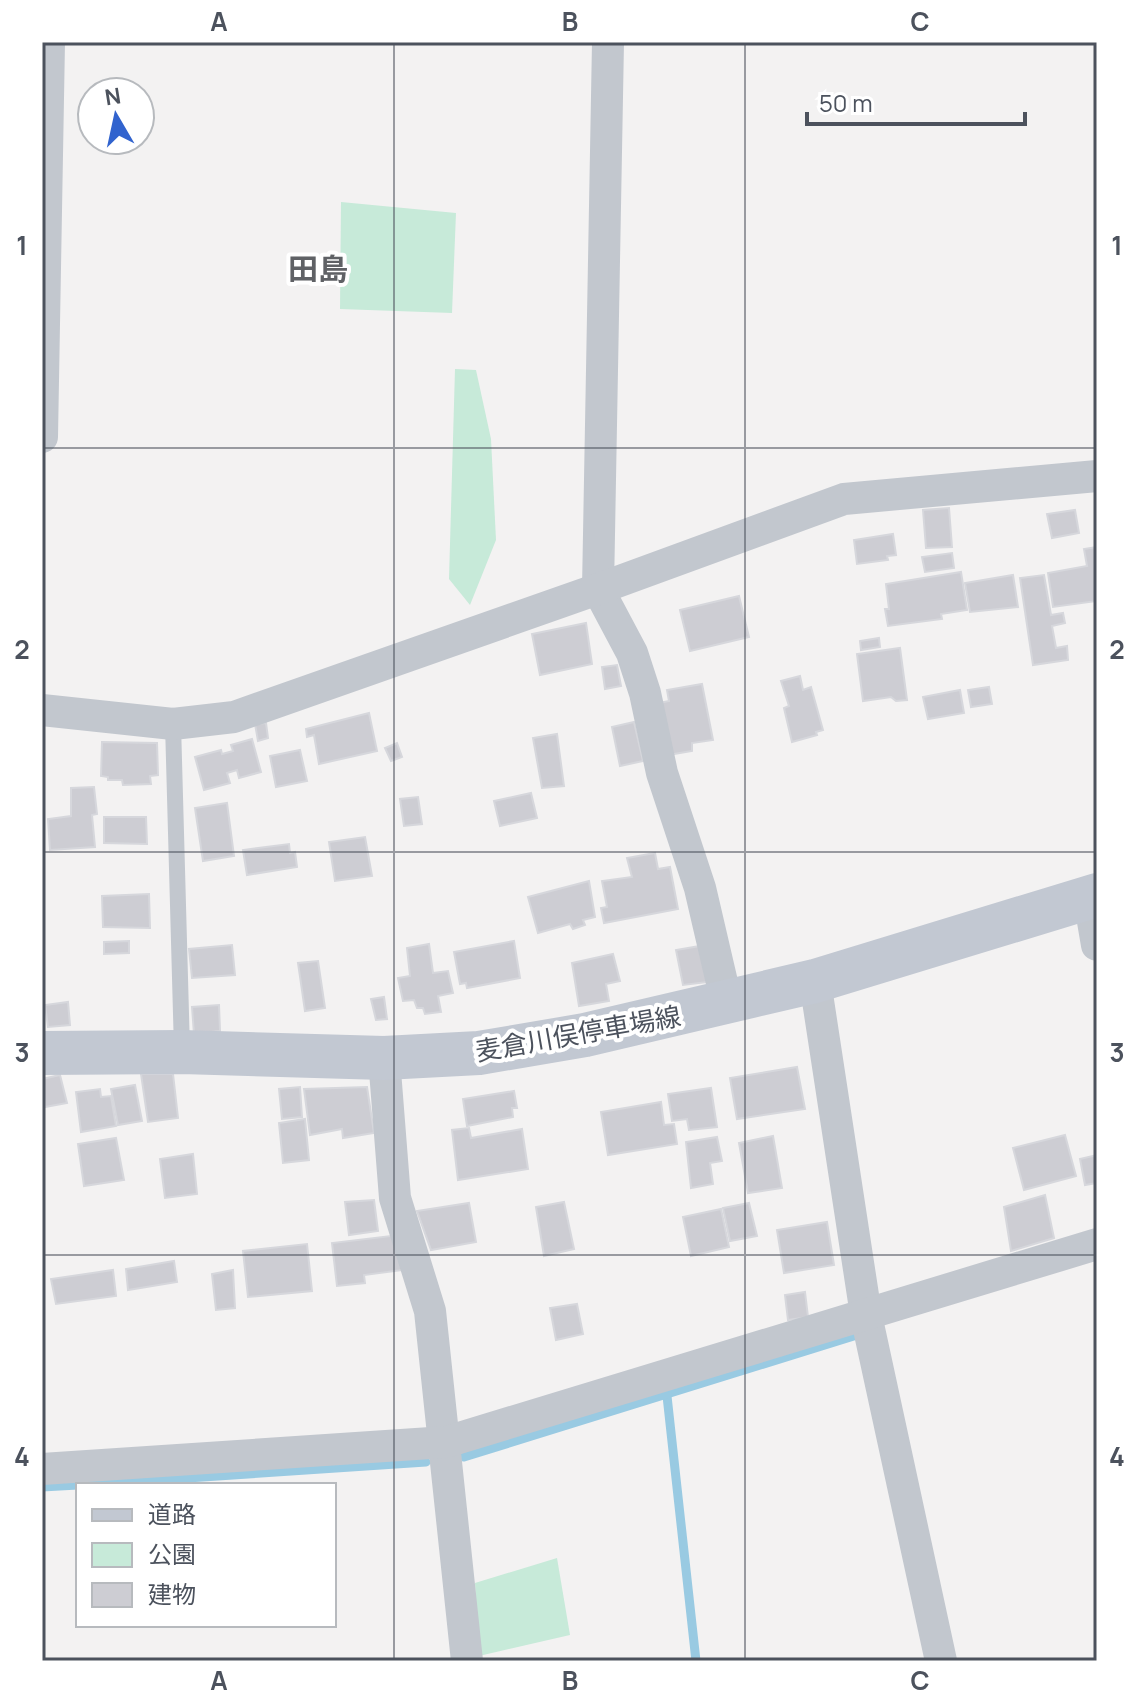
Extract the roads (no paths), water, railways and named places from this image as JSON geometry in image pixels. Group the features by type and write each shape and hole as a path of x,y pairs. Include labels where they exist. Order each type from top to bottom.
{"main road":[{"name":"麦倉川俣停車場線","path":"42,1053 182,1052 384,1058 479,1053 585,1035 727,1004 815,981 1093,896"}],"street":[{"path":"42,437 49,42"},
{"path":"608,42 598,589 632,653 645,693 662,773 700,888 727,1004"},
{"path":"42,710 173,724 234,717 844,499 1097,476"},
{"path":"1093,896 1097,945"},
{"path":"815,981 866,1315 941,1661"},
{"path":"384,1058 395,1198 430,1311 467,1661"},
{"path":"42,1469 446,1442 1097,1244"}],"lane":[{"path":"173,724 182,1052"}],"waterway":[{"path":"464,1457 857,1335"},
{"path":"667,1396 696,1661"},
{"path":"112,1483 426,1462"},
{"path":"42,1487 76,1485"}],"district":[{"name":"田島","path":"318,268"}]}
